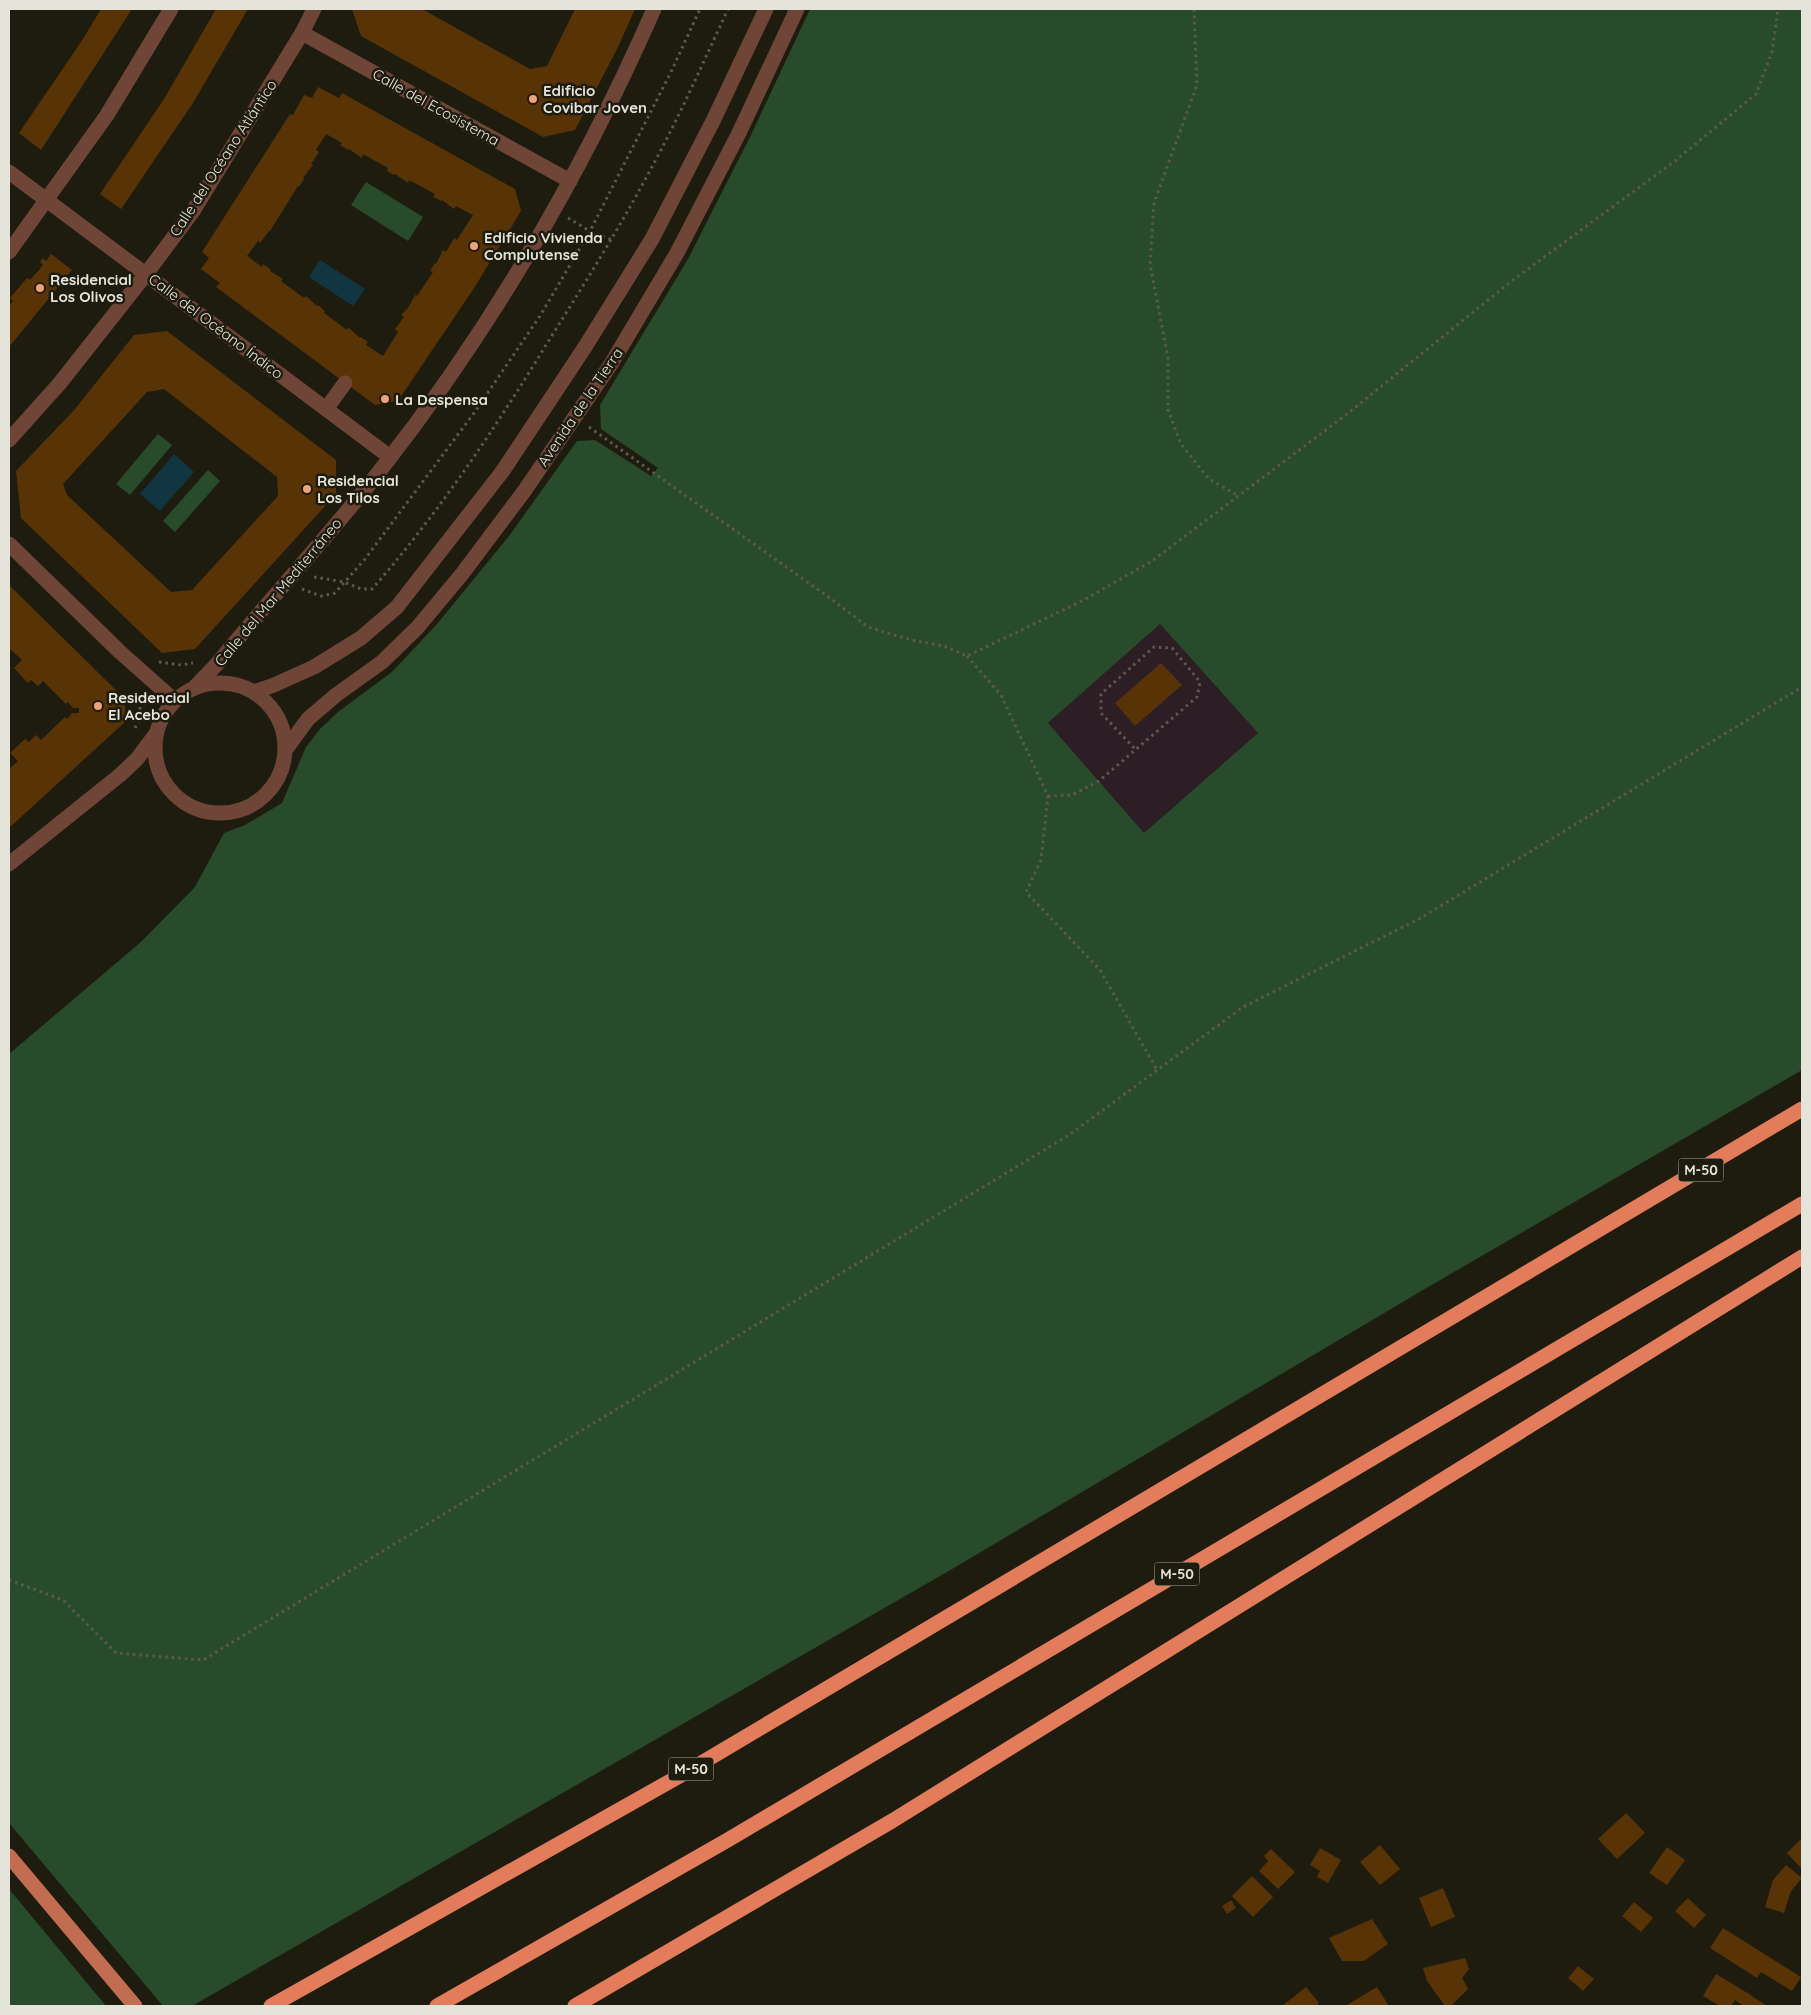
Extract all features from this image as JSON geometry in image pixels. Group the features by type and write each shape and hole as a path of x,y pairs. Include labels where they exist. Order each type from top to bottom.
{"highway":[{"name":"M-50","path":"271,2006 683,1774 1802,1109"},
{"name":"M-50","path":"437,2006 726,1841 1802,1204"},
{"path":"575,2006 892,1821 1802,1258"}],"main road":[{"path":"9,1856 135,2006"}],"street":[{"path":"9,252 107,115 171,9"},
{"name":"Calle del Océano Atlántico","path":"9,440 60,384 193,211 302,33 314,9"},
{"name":"Calle del Mar Mediterráneo","path":"195,687 218,664 390,457 478,336 554,210 630,62 654,9"},
{"name":"Avenida de la Tierra","path":"254,692 314,667 361,638 397,607 502,472 586,348 652,239 713,121 766,9"},
{"name":"Avenida de la Tierra","path":"286,749 308,719 336,695 382,662 417,628 462,574 496,528 611,364 677,253 739,132 797,9"},
{"name":"Calle del Ecosistema","path":"302,33 570,180"},
{"name":"Calle del Océano Índico","path":"9,172 390,457"},
{"path":"326,409 345,383"},
{"path":"9,544 120,652 174,700"},
{"path":"9,864 120,775 137,759 155,735 162,716 174,700 195,687 214,683 235,684 254,692 267,703 277,716 284,732 286,749 283,767 276,783 264,797 249,807 232,813 209,813 188,806 171,792 160,775 154,755 155,735"}],"path":[{"path":"288,579 312,577 344,582 361,589 372,588 464,472 509,406 612,240 660,151 728,9"},
{"path":"1194,9 1197,86 1154,203 1150,264 1168,358 1168,410 1181,444 1209,479 1239,496"},
{"path":"966,656 1082,601 1152,561 1346,414 1513,280 1675,161 1756,94 1772,52 1778,9"},
{"path":"554,210 590,231 612,240"},
{"path":"574,417 793,571 868,627 911,640 944,646 966,656 1001,695 1048,796 1041,860 1026,892 1100,970 1157,1070"},
{"path":"1048,796 1072,795 1099,782 1136,750 1197,697 1200,682 1172,648 1154,647 1101,694 1101,713 1136,750"},
{"path":"9,1580 64,1600 116,1653 203,1660 1069,1135 1243,1007 1419,919 1802,687"}],"shaded area":[{"path":"1160,624 1258,733 1144,833 1048,723"}],"green space":[{"path":"810,9 1802,9 1802,1070 1423,1290 947,1572 192,2006 163,2006 9,1823 9,1054 141,942 195,887 224,833 245,825 282,803 306,747 320,729 338,712 392,672 437,624 509,536 577,441 595,440 651,476 658,468 601,429 600,405 688,259 751,135","holes":["1160,624 1258,733 1144,833 1048,723"]},
{"path":"366,182 423,217 408,241 351,205"},
{"path":"158,434 172,445 130,495 116,484"},
{"path":"208,470 220,481 175,532 163,521"},
{"path":"9,1889 106,2006 9,2006"}],"water":[{"path":"320,260 365,289 353,306 309,277"},
{"path":"174,454 194,472 160,511 140,494"}],"building":[{"path":"101,9 132,9 41,150 19,133 83,39"},
{"path":"216,9 248,9 193,103 121,209 100,194 164,99"},
{"name":"Edificio Covibar Joven","path":"352,9 422,9 530,69 547,66 575,9 635,9 618,47 575,130 543,137 361,36"},
{"name":"Edificio Vivienda Complutense","path":"318,87 339,98 342,93 515,189 521,211 476,285 398,401 375,405 216,287 220,283 201,269 209,258 202,252 290,114 293,115 304,95 312,98","holes":["326,134 342,143 340,145 362,158 363,154 388,168 387,171 408,183 409,180 435,194 433,197 442,200 454,209 456,206 473,215 457,240 454,238 446,252 443,250 430,271 433,272 401,315 404,317 395,329 398,332 383,356 366,345 368,342 360,338 348,327 347,330 324,313 325,311 306,296 304,298 281,281 283,279 270,271 270,269 263,264 262,267 247,256 258,241 260,243 270,231 299,187 313,165 311,164 319,152 316,150"]},
{"name":"Residencial Los Olivos","path":"51,254 72,270 9,347 9,306 13,301 10,298 27,278 30,280 40,269 43,265 40,262 43,258 46,261"},
{"name":"Residencial Los Tilos","path":"167,331 336,460 336,494 195,649 162,653 21,518 16,471 75,409 134,335","holes":["164,389 277,477 278,496 192,590 171,592 67,495 63,484 147,392"]},
{"name":"Residencial El Acebo","path":"9,585 125,699 125,722 9,828 9,769 18,761 10,753 25,739 29,742 36,735 41,740 65,717 67,719 72,713 79,713 79,708 73,708 68,702 66,704 43,681 38,686 31,680 28,683 14,668 22,660 11,650 9,653"},
{"path":"1161,663 1182,685 1135,726 1115,703"},
{"path":"1626,1813 1645,1833 1617,1859 1598,1839"},
{"path":"1802,1838 1802,1869 1787,1853"},
{"path":"1380,1845 1400,1869 1380,1885 1360,1862"},
{"path":"1667,1847 1685,1860 1667,1885 1649,1873"},
{"path":"1320,1848 1341,1860 1328,1883 1317,1877 1320,1871 1310,1865"},
{"path":"1271,1849 1295,1872 1278,1889 1259,1871 1268,1861 1264,1856"},
{"path":"1786,1865 1802,1878 1791,1891 1784,1913 1765,1907 1773,1880"},
{"path":"1252,1876 1273,1897 1253,1917 1232,1896"},
{"path":"1443,1888 1455,1917 1431,1927 1419,1898"},
{"path":"1688,1898 1706,1915 1694,1928 1675,1911"},
{"path":"1231,1900 1236,1908 1227,1914 1222,1906"},
{"path":"1634,1902 1653,1918 1641,1932 1622,1916"},
{"path":"1372,1919 1388,1944 1364,1961 1342,1961 1329,1938"},
{"path":"1723,1928 1801,1977 1792,1991 1761,1972 1757,1978 1710,1948"},
{"path":"1465,1958 1469,1969 1462,1978 1468,1989 1451,2006 1445,2006 1427,1981 1423,1968"},
{"path":"1578,1966 1594,1979 1583,1991 1568,1978"},
{"path":"1716,1974 1767,2006 1741,2006 1735,2000 1731,2006 1720,2006 1703,1996"},
{"path":"1306,1987 1319,2003 1316,2006 1282,2006"},
{"path":"1377,1987 1389,2006 1345,2006"}],"place":[{"name":"Edificio Covibar Joven","path":"533,99"},
{"name":"Edificio Vivienda Complutense","path":"474,246"},
{"name":"Residencial Los Olivos","path":"40,288"},
{"name":"La Despensa","path":"385,399"},
{"name":"Residencial Los Tilos","path":"307,489"},
{"name":"Residencial El Acebo","path":"98,706"}]}
